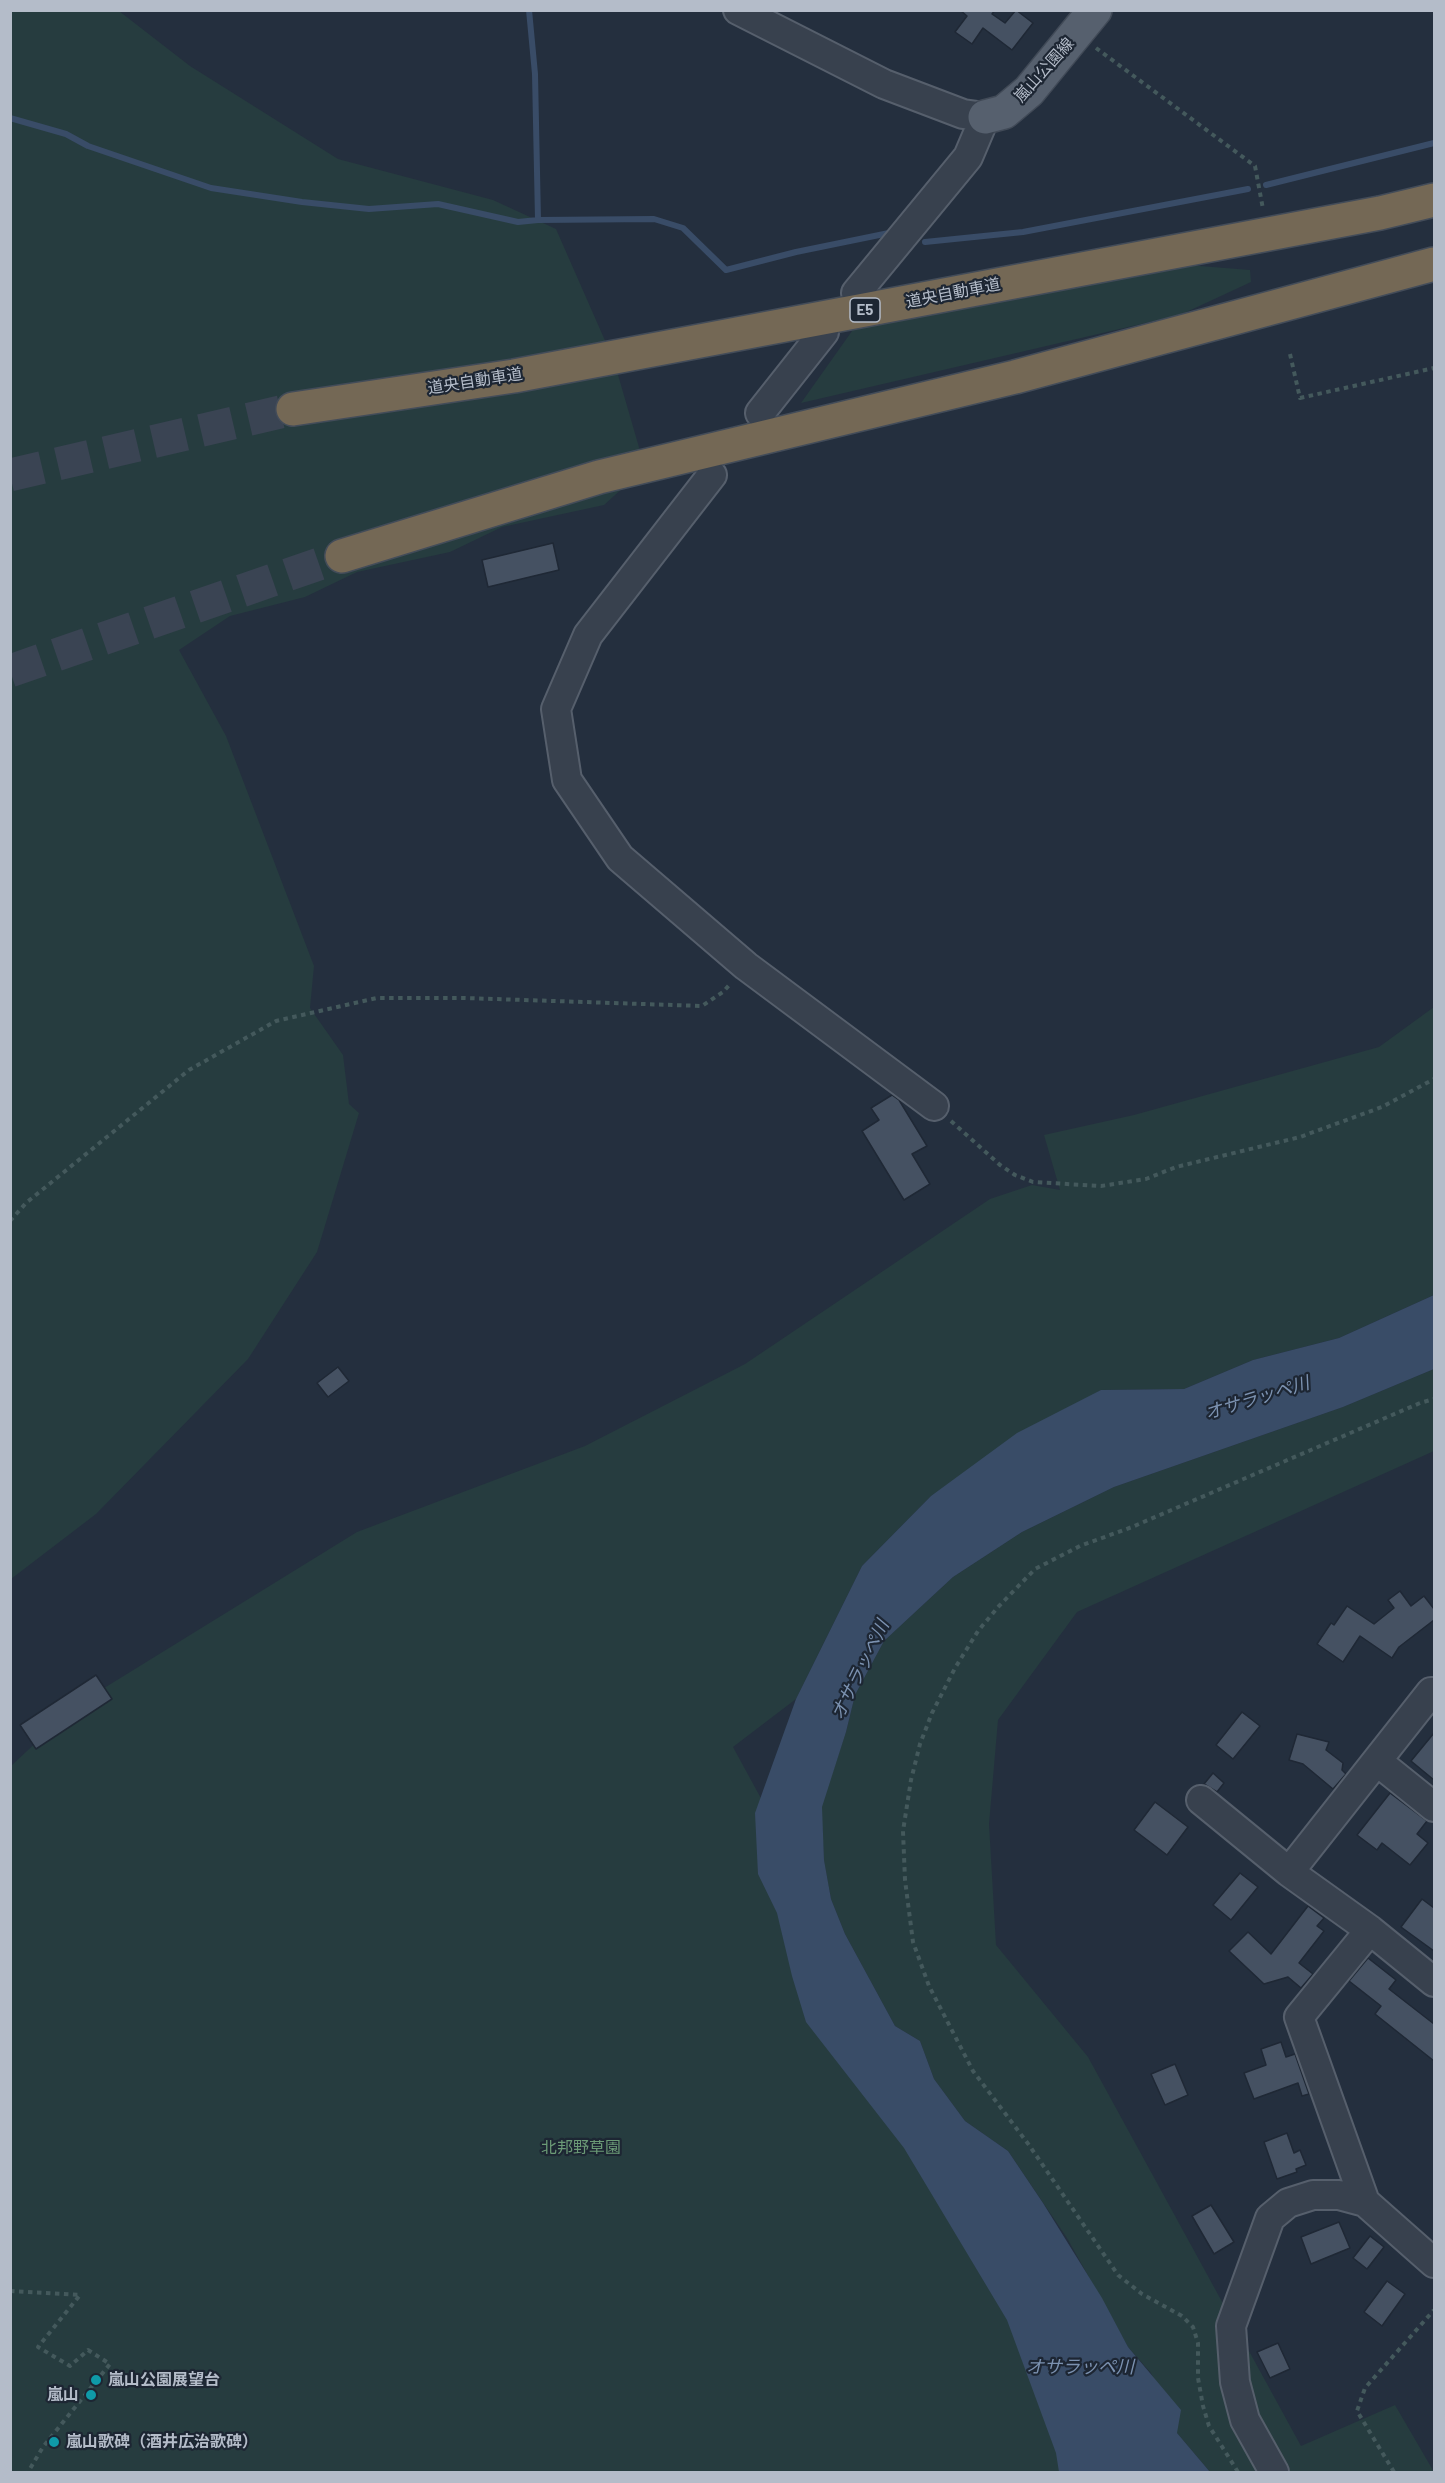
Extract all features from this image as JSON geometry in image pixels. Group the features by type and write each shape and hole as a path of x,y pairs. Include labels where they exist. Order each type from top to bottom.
{"highway":[{"name":"道央自動車道","path":"293,409 525,374 1368,215 1434,200"},
{"path":"342,556 599,477 1015,377 1434,264"}],"main road":[{"name":"嵐山公園線","path":"985,117 1004,112 1029,92 1086,22"}],"street":[{"path":"738,10 884,84 963,114 985,117 968,157 856,293"},
{"path":"760,413 824,332"},
{"path":"712,475 588,635 556,709 567,780 620,858 746,966 934,1106"},
{"path":"1289,1872 1431,1692 1434,1692"},
{"path":"1378,1762 1434,1807"},
{"path":"1201,1800 1289,1872 1370,1930 1434,1982"},
{"path":"1365,2202 1299,2017 1370,1930"},
{"path":"1274,2472 1245,2420 1236,2382 1231,2326 1270,2218 1288,2203 1313,2195 1338,2195 1365,2202 1434,2263"}],"path":[{"path":"1086,22 1255,166 1265,218"},
{"path":"1290,354 1300,398 1434,368"},
{"path":"10,1221 26,1203 189,1070 276,1021 377,998 465,998 702,1006 723,992 746,966"},
{"path":"934,1106 1000,1165 1015,1175 1033,1182 1101,1186 1146,1179 1176,1167 1300,1137 1382,1107 1434,1078"},
{"path":"1238,2472 1209,2426 1198,2378 1197,2335 1193,2327 1182,2316 1142,2294 1118,2275 1029,2145 973,2071 928,1986 913,1942 904,1880 903,1831 911,1780 920,1744 932,1713 955,1668 978,1631 1013,1590 1035,1569 1072,1549 1132,1527 1434,1399"},
{"path":"10,2291 80,2295 38,2347 70,2366 88,2350 110,2364 43,2447 28,2472"},
{"path":"1394,2472 1357,2411 1365,2388 1434,2310"}],"green space":[{"path":"11,11 119,11 190,66 338,159 493,200 556,229 614,361 645,468 604,505 502,527 450,552 357,572 305,597 230,616 179,650 226,736 314,966 310,1008 343,1055 349,1104 359,1113 317,1252 248,1359 96,1514 11,1579"},
{"path":"1175,264 1250,270 1251,282 1180,315 801,403 857,324"},
{"name":"北邦野草園","path":"1434,1007 1434,1295 1339,1338 1253,1360 1184,1389 1101,1390 931,1496 862,1566 796,1699 733,1747 1128,2472 11,2472 11,1766 75,1706 357,1532 585,1446 745,1364 990,1199 1032,1185 1060,1190 1044,1135 1134,1115 1379,1047"},
{"path":"1434,1369 1434,1451 1077,1612 998,1720 989,1824 996,1945 1088,2057 1301,2446 1395,2405 1434,2472 1210,2472 1177,2433 1151,2373 1128,2347 1067,2238 1008,2151 965,2121 934,2079 920,2041 895,2026 845,1934 831,1899 824,1861 821,1807 846,1732 855,1695 884,1641 953,1577 1022,1532 1114,1487 1343,1407"}],"water":[{"name":"オサラッペ川","path":"1434,1295 1434,1369 1343,1407 1114,1487 1022,1532 953,1577 884,1641 855,1695 846,1732 822,1807 824,1860 831,1899 845,1934 895,2026 920,2041 934,2079 965,2121 1008,2151 1102,2298 1128,2347 1181,2410 1177,2433 1210,2472 1059,2472 1056,2453 1007,2320 904,2148 806,2022 777,1913 758,1874 755,1813 796,1699 862,1566 931,1496 1017,1433 1101,1390 1184,1389 1253,1360 1339,1338"}],"building":[{"path":"960,10 995,10 992,14 1005,23 1016,10 1033,23 1012,50 983,28 972,44 955,32 967,16"},
{"path":"553,543 559,570 488,587 482,560"},
{"path":"892,1095 899,1100 927,1146 912,1154 930,1184 904,1200 862,1131 879,1120 871,1108"},
{"path":"338,1367 349,1381 328,1397 317,1383"},
{"path":"1400,1591 1411,1606 1424,1596 1434,1609 1434,1620 1399,1647 1392,1658 1360,1636 1343,1662 1317,1644 1331,1623 1334,1625 1347,1606 1374,1624 1394,1608 1388,1600"},
{"path":"96,1675 112,1699 36,1749 20,1725"},
{"path":"1242,1712 1260,1726 1233,1759 1216,1745"},
{"path":"1434,1733 1434,1780 1411,1761"},
{"path":"1297,1734 1329,1742 1326,1750 1343,1763 1342,1770 1346,1774 1333,1789 1303,1764 1289,1760"},
{"path":"1213,1773 1224,1783 1217,1792 1204,1784"},
{"path":"1390,1793 1427,1821 1417,1834 1428,1843 1410,1865 1382,1843 1377,1850 1357,1835"},
{"path":"1155,1802 1188,1827 1167,1855 1134,1830"},
{"path":"1240,1873 1258,1887 1231,1920 1213,1905"},
{"path":"1422,1899 1434,1908 1434,1951 1401,1927"},
{"path":"1308,1906 1324,1918 1317,1926 1324,1931 1299,1963 1313,1974 1301,1988 1288,1977 1264,1984 1229,1951 1248,1932 1271,1954"},
{"path":"1368,1958 1396,1980 1389,1989 1434,2024 1434,2061 1375,2014 1381,2006 1349,1981"},
{"path":"1281,2042 1286,2057 1295,2054 1309,2094 1302,2096 1298,2083 1254,2099 1244,2073 1266,2065 1261,2049"},
{"path":"1175,2064 1188,2095 1165,2105 1151,2074"},
{"path":"1287,2133 1294,2153 1300,2150 1306,2165 1296,2169 1297,2172 1277,2179 1264,2142"},
{"path":"1211,2205 1234,2242 1214,2254 1192,2216"},
{"path":"1339,2222 1350,2248 1311,2264 1301,2237"},
{"path":"1370,2236 1384,2247 1367,2269 1353,2258"},
{"path":"1387,2281 1405,2294 1382,2326 1364,2312"},
{"path":"1278,2343 1290,2369 1270,2378 1257,2352"}],"waterway":[{"path":"529,10 535,74 538,220"},
{"path":"10,118 66,134 88,146 211,188 302,202 369,209 438,204 518,222 654,219 683,228 726,270 796,252 889,233"},
{"path":"1266,185 1434,143"},
{"path":"925,242 1023,232 1248,189"}],"tunnel":[{"path":"10,475 293,409"},
{"path":"10,671 342,556"}],"place":[{"name":"嵐山公園展望台","path":"96,2380"},
{"name":"嵐山","path":"91,2395"},
{"name":"嵐山歌碑（酒井広治歌碑）","path":"54,2442"}]}
